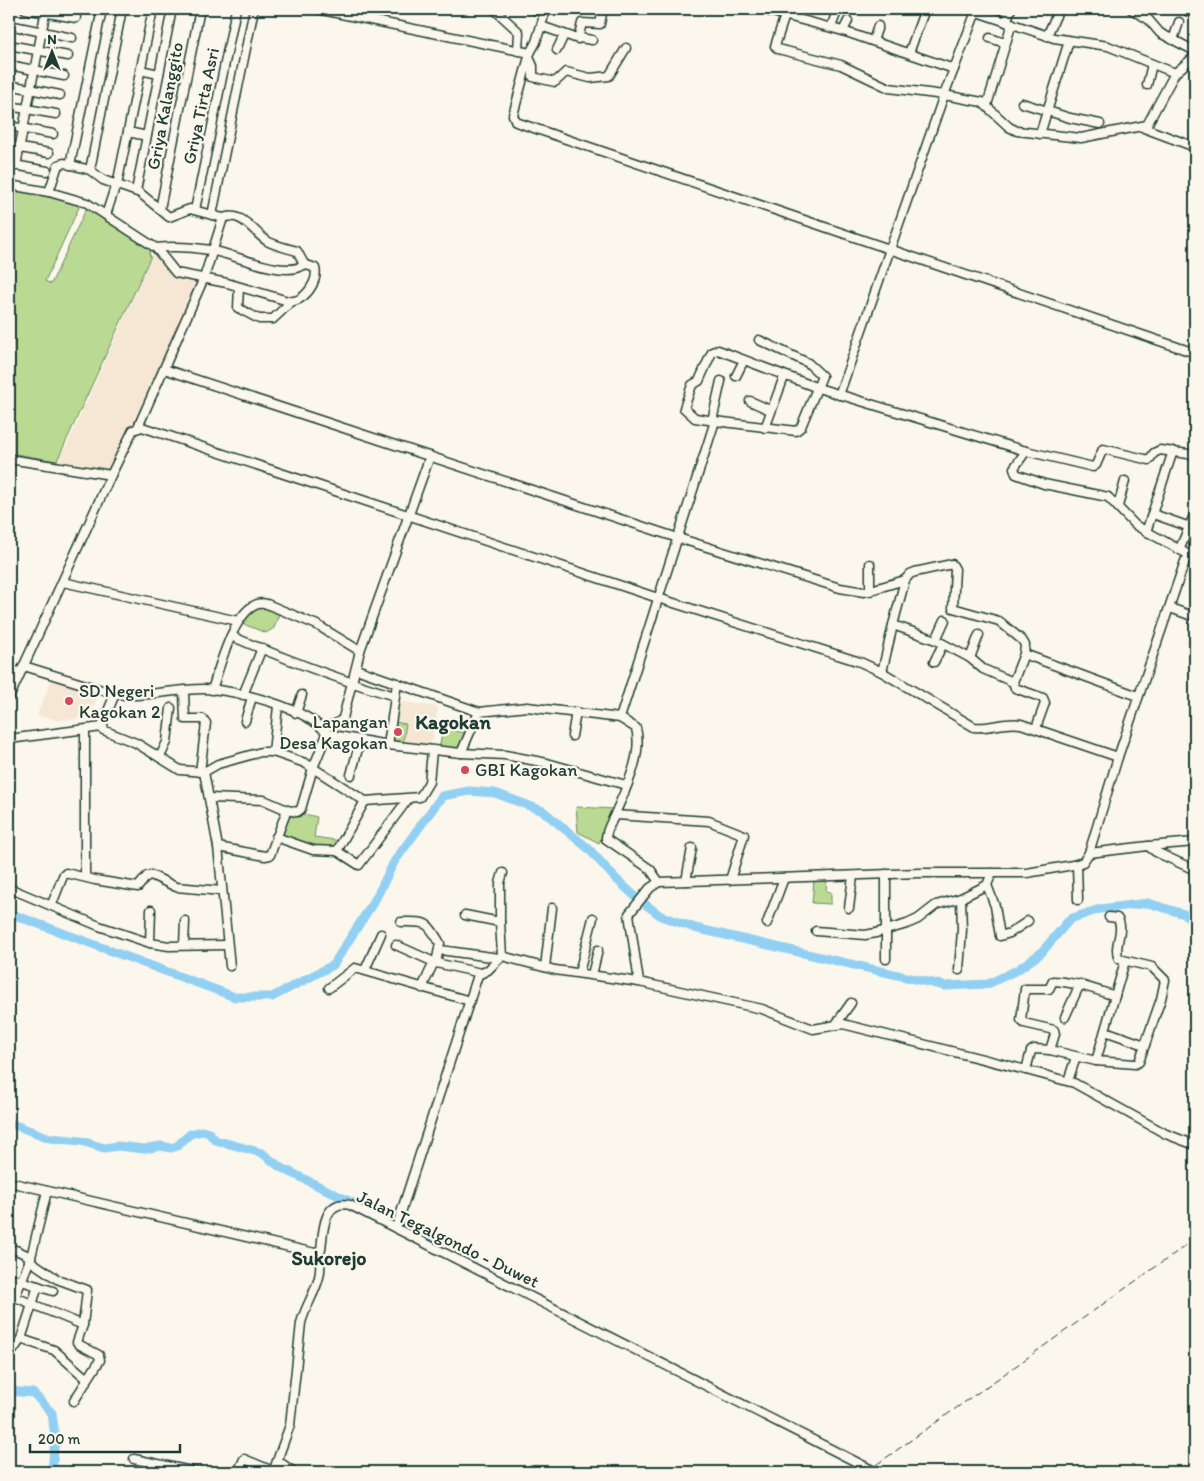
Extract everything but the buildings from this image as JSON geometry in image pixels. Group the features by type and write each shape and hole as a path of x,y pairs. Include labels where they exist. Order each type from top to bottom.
{"street":[{"path":"25,9 46,11 76,18"},
{"path":"70,165 102,9"},
{"path":"90,170 122,9"},
{"path":"106,214 117,185 153,9"},
{"path":"136,190 172,9"},
{"name":"Griya Kalanggito","path":"160,209 200,9"},
{"name":"Griya Tirta Asri","path":"195,210 236,9"},
{"path":"212,215 254,9"},
{"path":"317,9 518,51 529,55"},
{"path":"494,9 520,32 518,51"},
{"path":"533,9 546,11 529,55 514,115 516,122 1195,353"},
{"path":"580,38 582,23 598,25 601,23 603,9"},
{"path":"761,9 785,12 954,69"},
{"path":"831,27 838,9"},
{"path":"909,53 925,9"},
{"path":"968,9 977,10 1047,36 1108,46 1175,73"},
{"path":"986,105 1006,43 1011,9"},
{"path":"1047,36 1059,9"},
{"path":"1131,9 1148,19 1160,33 1195,54 1175,73 1156,113 1144,128"},
{"path":"839,395 944,95 977,10"},
{"path":"46,11 20,148 13,165 47,171"},
{"path":"785,12 776,39 775,46 778,49 841,65 890,88 944,95 986,105 1013,130 1081,138 1144,128 1195,147"},
{"path":"843,31 848,21"},
{"path":"1173,40 1180,22"},
{"path":"9,25 72,38"},
{"path":"540,26 575,39 592,40"},
{"path":"873,41 878,26"},
{"path":"557,50 564,34"},
{"path":"990,38 1006,43"},
{"path":"1040,134 1069,41"},
{"path":"9,45 68,56"},
{"path":"529,55 533,66 533,77 555,82 566,72 590,78 610,76 626,48"},
{"path":"1147,85 1152,64"},
{"path":"9,65 64,76"},
{"path":"140,70 159,74"},
{"path":"9,85 60,95"},
{"path":"1022,103 1083,121 1100,120 1100,136"},
{"path":"9,106 56,114"},
{"path":"1081,138 1083,121"},
{"path":"9,126 53,134"},
{"path":"128,132 147,136"},
{"path":"9,146 50,153"},
{"path":"49,192 59,164 90,170 99,179 136,190 172,218 184,210 195,210 223,218 230,216 238,217 265,240 297,251 304,264 316,268 316,275 303,297 291,302 273,319 259,319 238,308 239,287"},
{"path":"9,186 49,192 82,201 106,214 156,248 176,273 204,278 291,302"},
{"path":"9,698 111,475 133,430 138,427 164,369 204,278 223,218"},
{"path":"156,248 187,247 212,250 270,267 297,269 304,264"},
{"path":"759,340 796,356 821,372 822,376 818,388 799,430 787,432 695,418 684,410 692,385 699,381 714,351 718,350 784,377 818,388 839,395 1026,451 1093,467 1096,465 1102,449 1149,460 1157,451 1173,451 1195,455"},
{"path":"736,376 744,360"},
{"path":"164,369 678,538 840,588 856,592 870,591 905,580"},
{"path":"765,428 770,410 784,377"},
{"path":"620,718 714,421 721,381"},
{"path":"750,401 770,410"},
{"path":"138,427 658,598 847,657 882,672 974,727 987,728 1014,723 1036,728 1118,757"},
{"path":"1026,451 1014,468 1016,474 1044,484 1108,497 1135,525 1193,556 1185,561 1138,696 1084,859 1078,900"},
{"path":"1146,532 1173,451"},
{"path":"210,798 264,800 287,810 299,811 325,731 340,722 353,684 360,651 430,456"},
{"path":"9,459 111,475"},
{"path":"1118,506 1125,481"},
{"path":"1180,548 1195,513"},
{"path":"1153,514 1190,527"},
{"path":"870,564 870,591"},
{"path":"882,672 905,580 910,574 915,572 952,564 955,569 953,608 999,621 1022,640 1025,645 1024,654 1013,682 1015,688 1045,700 1036,728"},
{"path":"63,582 238,621"},
{"path":"212,690 238,621 256,604 264,603 322,628 360,651"},
{"path":"1170,608 1195,617"},
{"path":"934,662 944,620"},
{"path":"893,625 939,642 970,658 983,669 1013,682"},
{"path":"970,658 979,635"},
{"path":"231,636 353,684 395,696"},
{"path":"243,695 262,648"},
{"path":"1024,654 1138,696"},
{"path":"9,670 22,669 114,694 129,696 212,690 243,695 296,713 325,731 360,741 432,751 491,753 540,761 626,785"},
{"path":"356,669 479,712 514,706 620,718 632,724 638,738 638,750 615,815 606,832 606,839 650,869 659,882"},
{"path":"388,745 397,684"},
{"path":"184,691 185,719 203,719 206,723 202,772 210,798 218,847 230,966"},
{"path":"102,727 114,694"},
{"path":"296,713 302,695"},
{"path":"245,720 252,697"},
{"path":"274,752 278,706"},
{"path":"160,757 167,742 171,708"},
{"path":"461,753 479,712"},
{"path":"572,736 576,712"},
{"path":"9,739 102,727"},
{"path":"102,727 105,732 136,743 178,769 202,772 218,764 261,752 274,752 298,759 365,801 420,797 426,789 432,751"},
{"path":"85,730 85,876"},
{"path":"351,775 360,741"},
{"path":"276,837 313,850 337,851 360,865 408,799"},
{"path":"337,851 365,801"},
{"path":"218,847 268,856 287,810"},
{"path":"615,815 709,821 743,834 745,837 731,876"},
{"path":"639,982 629,914 650,888 659,882 731,876 784,878 1043,871 1084,859 1195,842"},
{"path":"686,881 692,848"},
{"path":"1151,848 1195,870"},
{"path":"52,904 64,874 70,872 95,880 138,887 147,876 151,875 176,887 222,891"},
{"path":"501,957 500,883 503,873"},
{"path":"816,931 865,935 888,929 918,919 936,905 961,898 987,885 992,873"},
{"path":"886,874 888,929 886,959"},
{"path":"850,908 853,876"},
{"path":"767,923 784,878"},
{"path":"987,885 995,906 1001,937 1028,921"},
{"path":"9,888 52,904 99,926 150,943 184,946 227,945"},
{"path":"959,970 962,930 961,898"},
{"path":"545,968 552,908"},
{"path":"150,943 151,910"},
{"path":"465,915 500,922"},
{"path":"579,973 592,918"},
{"path":"1026,1070 1033,1050 1050,1050 1096,1061 1138,1063 1165,980 1152,966 1125,961 1117,956 1119,919 1109,918"},
{"path":"184,946 185,921"},
{"path":"401,922 427,923 439,941 440,950 422,988"},
{"path":"365,970 381,934"},
{"path":"396,946 435,963 481,973"},
{"path":"440,950 501,957 545,968 639,982 762,1009 813,1029 836,1024 1068,1080 1172,1137 1195,1145"},
{"path":"592,974 598,950"},
{"path":"397,1225 478,976 501,957"},
{"path":"1096,1061 1125,961"},
{"path":"329,988 351,969 365,970 470,1001"},
{"path":"1050,1050 1055,1031 1024,1023 1021,1020 1024,990 1049,989 1054,981 1080,984 1115,996"},
{"path":"1065,1017 1080,984"},
{"path":"836,1024 851,1003"},
{"path":"1105,1031 1145,1045"},
{"path":"1068,1080 1076,1056"},
{"path":"9,1182 318,1253 319,1280 304,1309 301,1322 290,1425 278,1461 273,1472 244,1459 238,1472"},
{"path":"47,1191 30,1258 20,1280 15,1298 33,1303 83,1325"},
{"name":"Jalan Tegalgondo - Duwet","path":"318,1253 321,1250 326,1218 330,1210 338,1205 350,1206 397,1225 876,1472"},
{"path":"9,1250 16,1250 30,1258 57,1279 86,1288 88,1292 78,1344 99,1355 100,1360 74,1400"},
{"path":"9,1277 53,1291"},
{"path":"9,1356 21,1339 38,1286"},
{"path":"21,1339 54,1350 86,1379"},
{"path":"134,1459 196,1472"},
{"path":"278,1461 294,1472"}],"shaded area":[{"path":"154,252 174,276 200,280 113,468 106,471 59,462"},
{"name":"SD Negeri Kagokan 2","path":"52,679 99,693 92,709 76,719 58,720 37,715"},
{"path":"397,701 438,707 431,748 403,744 407,723 394,721"}],"green space":[{"path":"9,188 81,203 45,281 51,284 87,207 151,249 149,255 151,256 57,461 9,453"},
{"path":"263,604 280,611 274,628 266,633 241,623 257,606"},
{"name":"Lapangan Desa Kagokan","path":"394,722 406,724 403,743 390,741"},
{"path":"443,729 466,733 460,746 454,751 439,749"},
{"path":"576,807 615,809 599,843 578,832"},
{"path":"287,813 300,813 317,817 314,837 342,841 338,848 308,844 279,835"},
{"path":"814,879 827,880 826,891 831,892 831,904 812,903"}],"waterway":[{"path":"9,913 235,997 272,997 333,965 376,898 394,862 442,796 469,791 495,793 543,811 589,849 614,877 637,898 661,916 695,928 945,986 988,984 1017,970 1041,953 1070,919 1100,909 1148,903 1184,914 1195,921"},
{"path":"9,1123 50,1138 81,1141 104,1148 118,1146 144,1149 161,1146 171,1148 177,1146 190,1134 202,1131 209,1133 215,1140 262,1153 280,1167 430,1241"},
{"path":"9,1391 33,1393 52,1413 55,1438 52,1472"}],"railway":[{"path":"866,1472 1195,1239"}],"place":[{"name":"SD Negeri Kagokan 2","path":"69,701"},
{"name":"Lapangan Desa Kagokan","path":"398,732"},
{"name":"GBI Kagokan","path":"465,770"}],"district":[{"name":"Kagokan","path":"453,722"},
{"name":"Sukorejo","path":"329,1258"}]}
